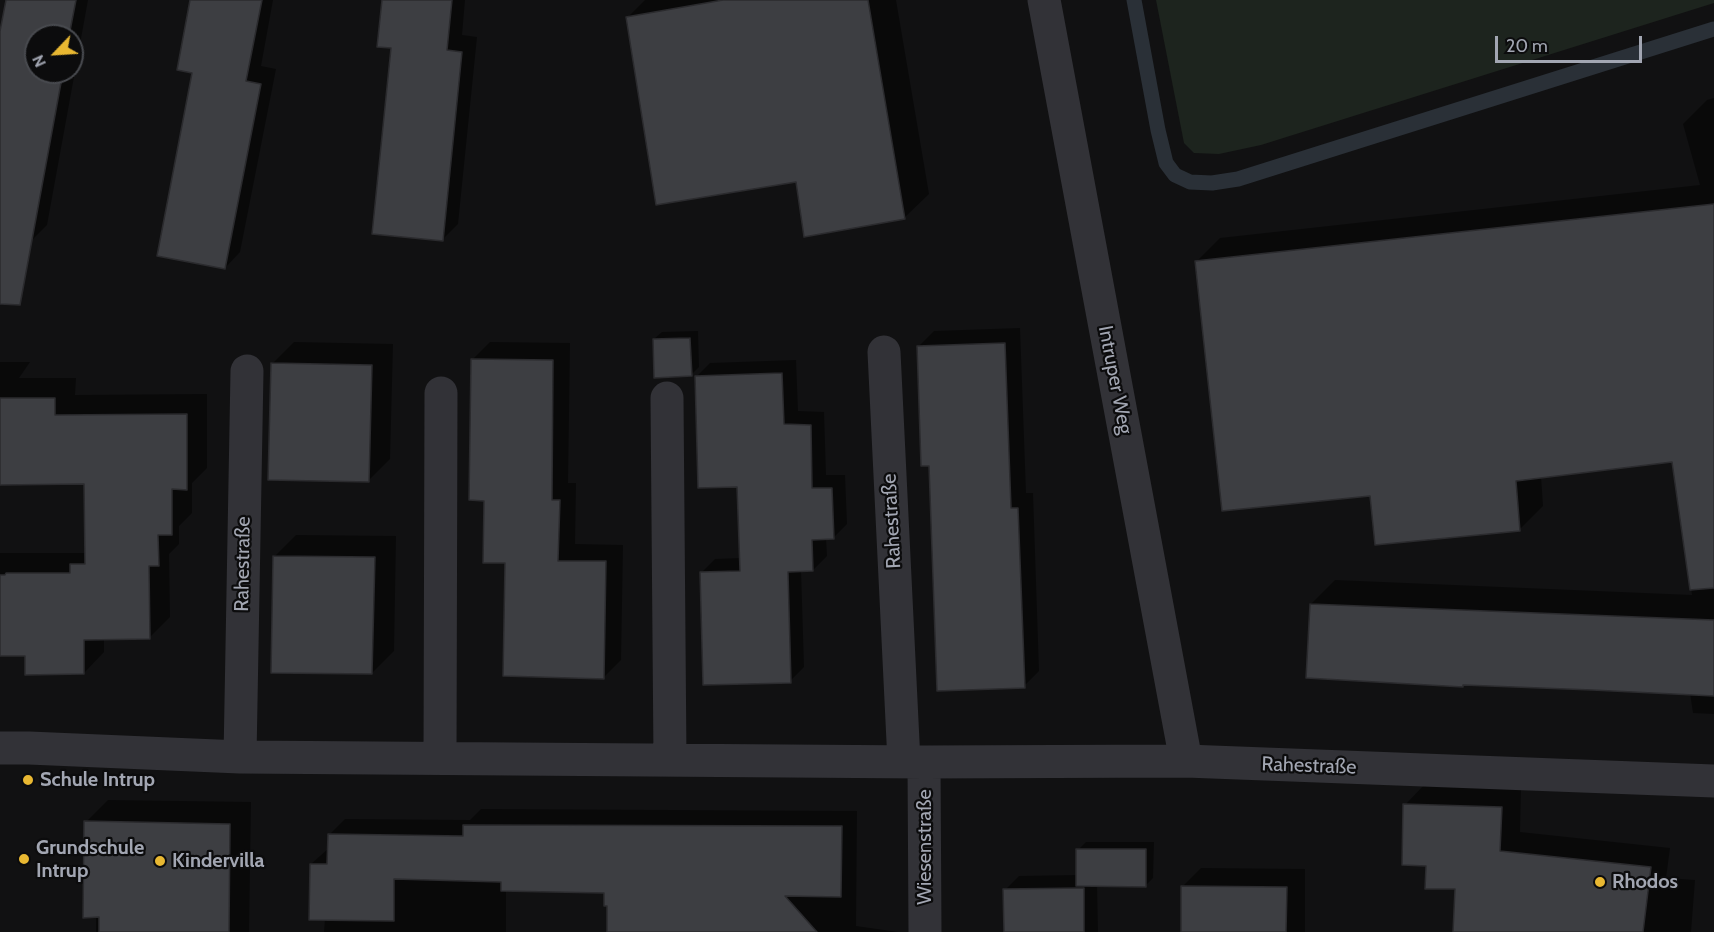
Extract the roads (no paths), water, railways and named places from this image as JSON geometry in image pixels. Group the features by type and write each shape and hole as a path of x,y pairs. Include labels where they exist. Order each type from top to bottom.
{"street":[{"name":"Intruper Weg","path":"1044,0 1186,761"},
{"name":"Rahestraße","path":"884,352 914,762"},
{"name":"Rahestraße","path":"240,757 247,371"},
{"path":"440,758 441,393"},
{"path":"667,398 670,760"},
{"name":"Rahestraße","path":"0,748 240,757 914,762 1186,761 1714,781"},
{"name":"Wiesenstraße","path":"914,762 925,932"}],"waterway":[{"path":"1134,0 1166,163 1175,175 1190,182 1212,183 1238,179 1714,29"}],"place":[{"name":"Schule Intrup","path":"28,780"},
{"name":"Grundschule Intrup","path":"24,859"},
{"name":"Kindervilla","path":"160,861"},
{"name":"Rhodos","path":"1600,882"}]}
